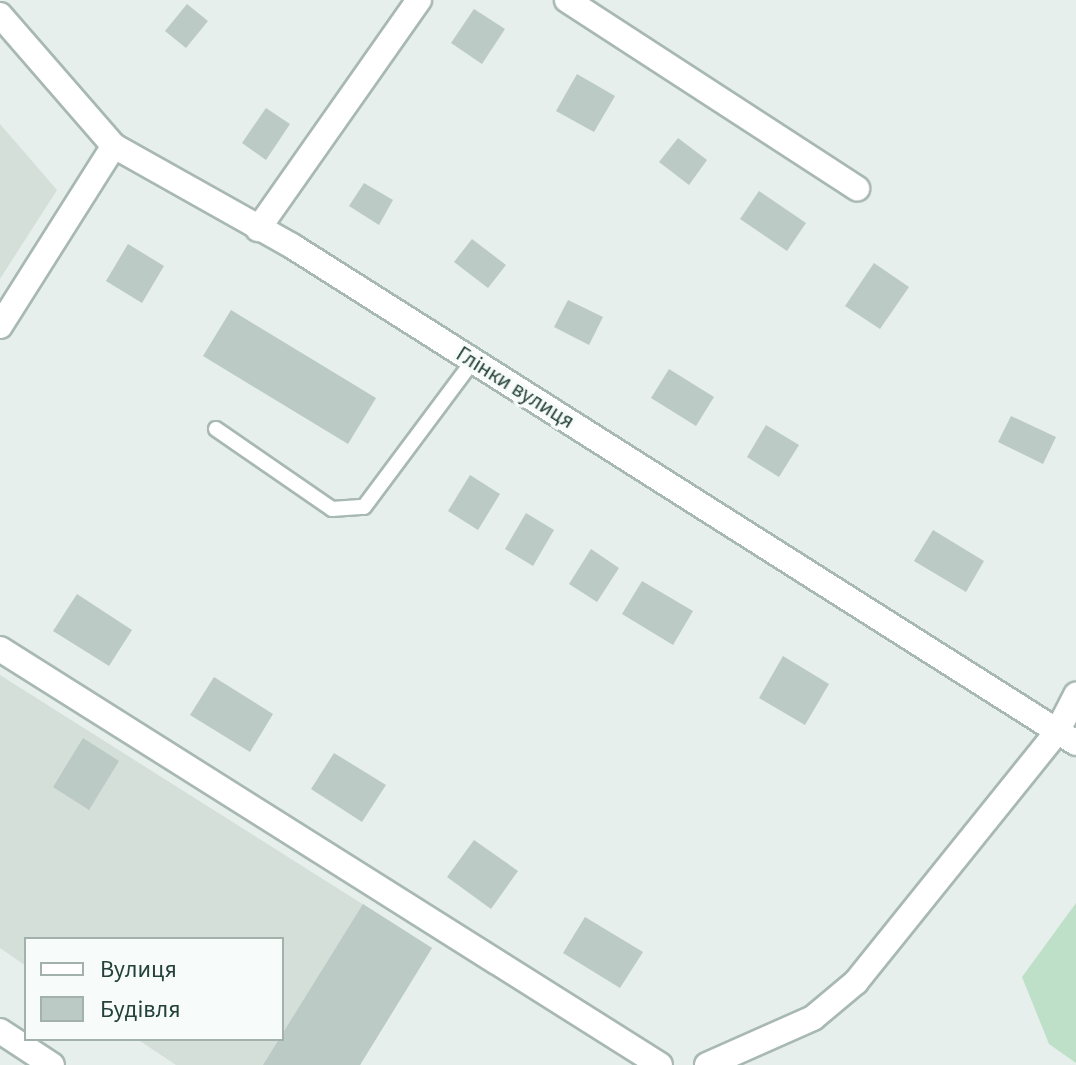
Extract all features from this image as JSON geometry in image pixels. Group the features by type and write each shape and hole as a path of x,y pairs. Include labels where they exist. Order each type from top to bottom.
{"street":[{"path":"258,229 419,0"},
{"path":"567,0 857,188"},
{"name":"Глінки вулиця","path":"0,15 114,146 258,229 473,361 1067,738"},
{"path":"0,326 114,146"},
{"path":"0,649 660,1065"},
{"path":"707,1065 813,1018 856,982 1067,738 1076,695"},
{"path":"0,1031 52,1065"}],"lane":[{"path":"216,429 332,509 364,507 473,361"}],"shaded area":[{"path":"0,124 57,190 0,279"},
{"path":"0,675 432,948 360,1065 176,1065 140,1041 284,1041 284,937 24,937 24,965 0,948"}],"green space":[{"path":"1076,903 1076,1063 1049,1044 1022,977"}],"building":[{"path":"187,4 208,21 186,48 165,31"},
{"path":"474,9 505,29 482,64 451,43"},
{"path":"577,74 615,96 594,132 556,111"},
{"path":"266,108 290,124 266,160 242,143"},
{"path":"678,138 707,160 689,185 659,162"},
{"path":"364,183 393,200 379,225 349,206"},
{"path":"759,191 806,223 787,251 740,219"},
{"path":"472,239 506,265 488,288 454,262"},
{"path":"128,244 164,266 142,303 106,281"},
{"path":"874,263 909,287 880,329 845,306"},
{"path":"568,300 603,317 589,345 554,327"},
{"path":"231,310 376,398 348,444 203,356"},
{"path":"669,369 714,397 696,426 651,398"},
{"path":"1011,416 1056,437 1043,464 998,442"},
{"path":"766,425 799,445 779,477 747,457"},
{"path":"470,475 500,494 478,530 448,511"},
{"path":"526,513 554,530 533,566 505,549"},
{"path":"933,530 984,561 966,592 914,561"},
{"path":"591,549 619,568 597,602 569,584"},
{"path":"642,581 693,611 673,645 622,614"},
{"path":"77,594 132,630 109,666 53,631"},
{"path":"783,656 829,684 805,725 759,698"},
{"path":"214,677 273,714 250,752 190,715"},
{"path":"83,738 119,761 89,810 53,787"},
{"path":"334,753 386,785 362,822 311,789"},
{"path":"474,840 518,871 491,909 447,877"},
{"path":"363,904 432,948 360,1065 263,1065 278,1041 284,1041 284,1031"},
{"path":"585,917 643,952 620,988 563,953"}]}
